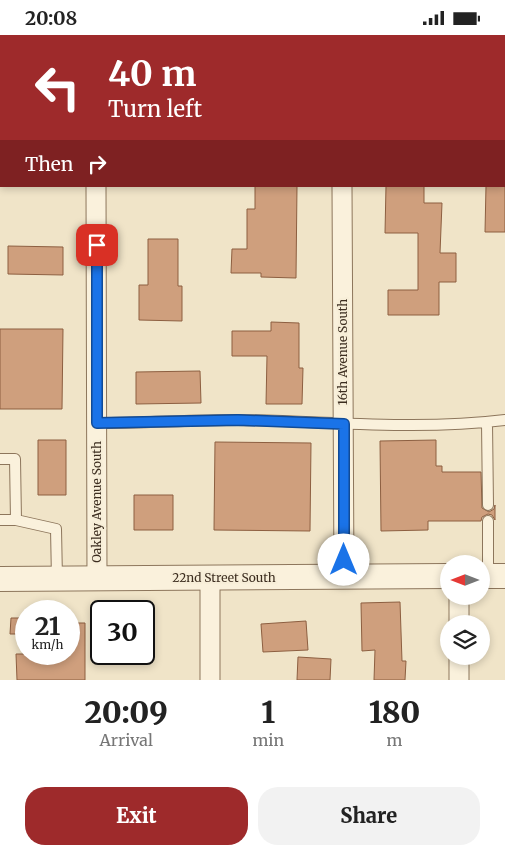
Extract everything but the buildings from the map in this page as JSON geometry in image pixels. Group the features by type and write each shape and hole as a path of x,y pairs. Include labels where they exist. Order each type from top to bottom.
{"street":[{"name":"Oakley Avenue South","path":"96,187 98,579"},
{"name":"16th Avenue South","path":"342,187 344,577"},
{"name":"22nd Street South","path":"0,579 440,576"},
{"path":"210,578 210,680"},
{"path":"459,665 459,680"}],"lane":[{"path":"97,423 238,420 344,424 455,425 505,421"},
{"path":"487,423 488,505"},
{"path":"0,459 16,459 16,520"},
{"path":"0,520 16,520 56,529 57,579"},
{"path":"488,521 492,576"}],"route":[{"path":"97,245 97,423 238,420 344,424 344,560"}]}
